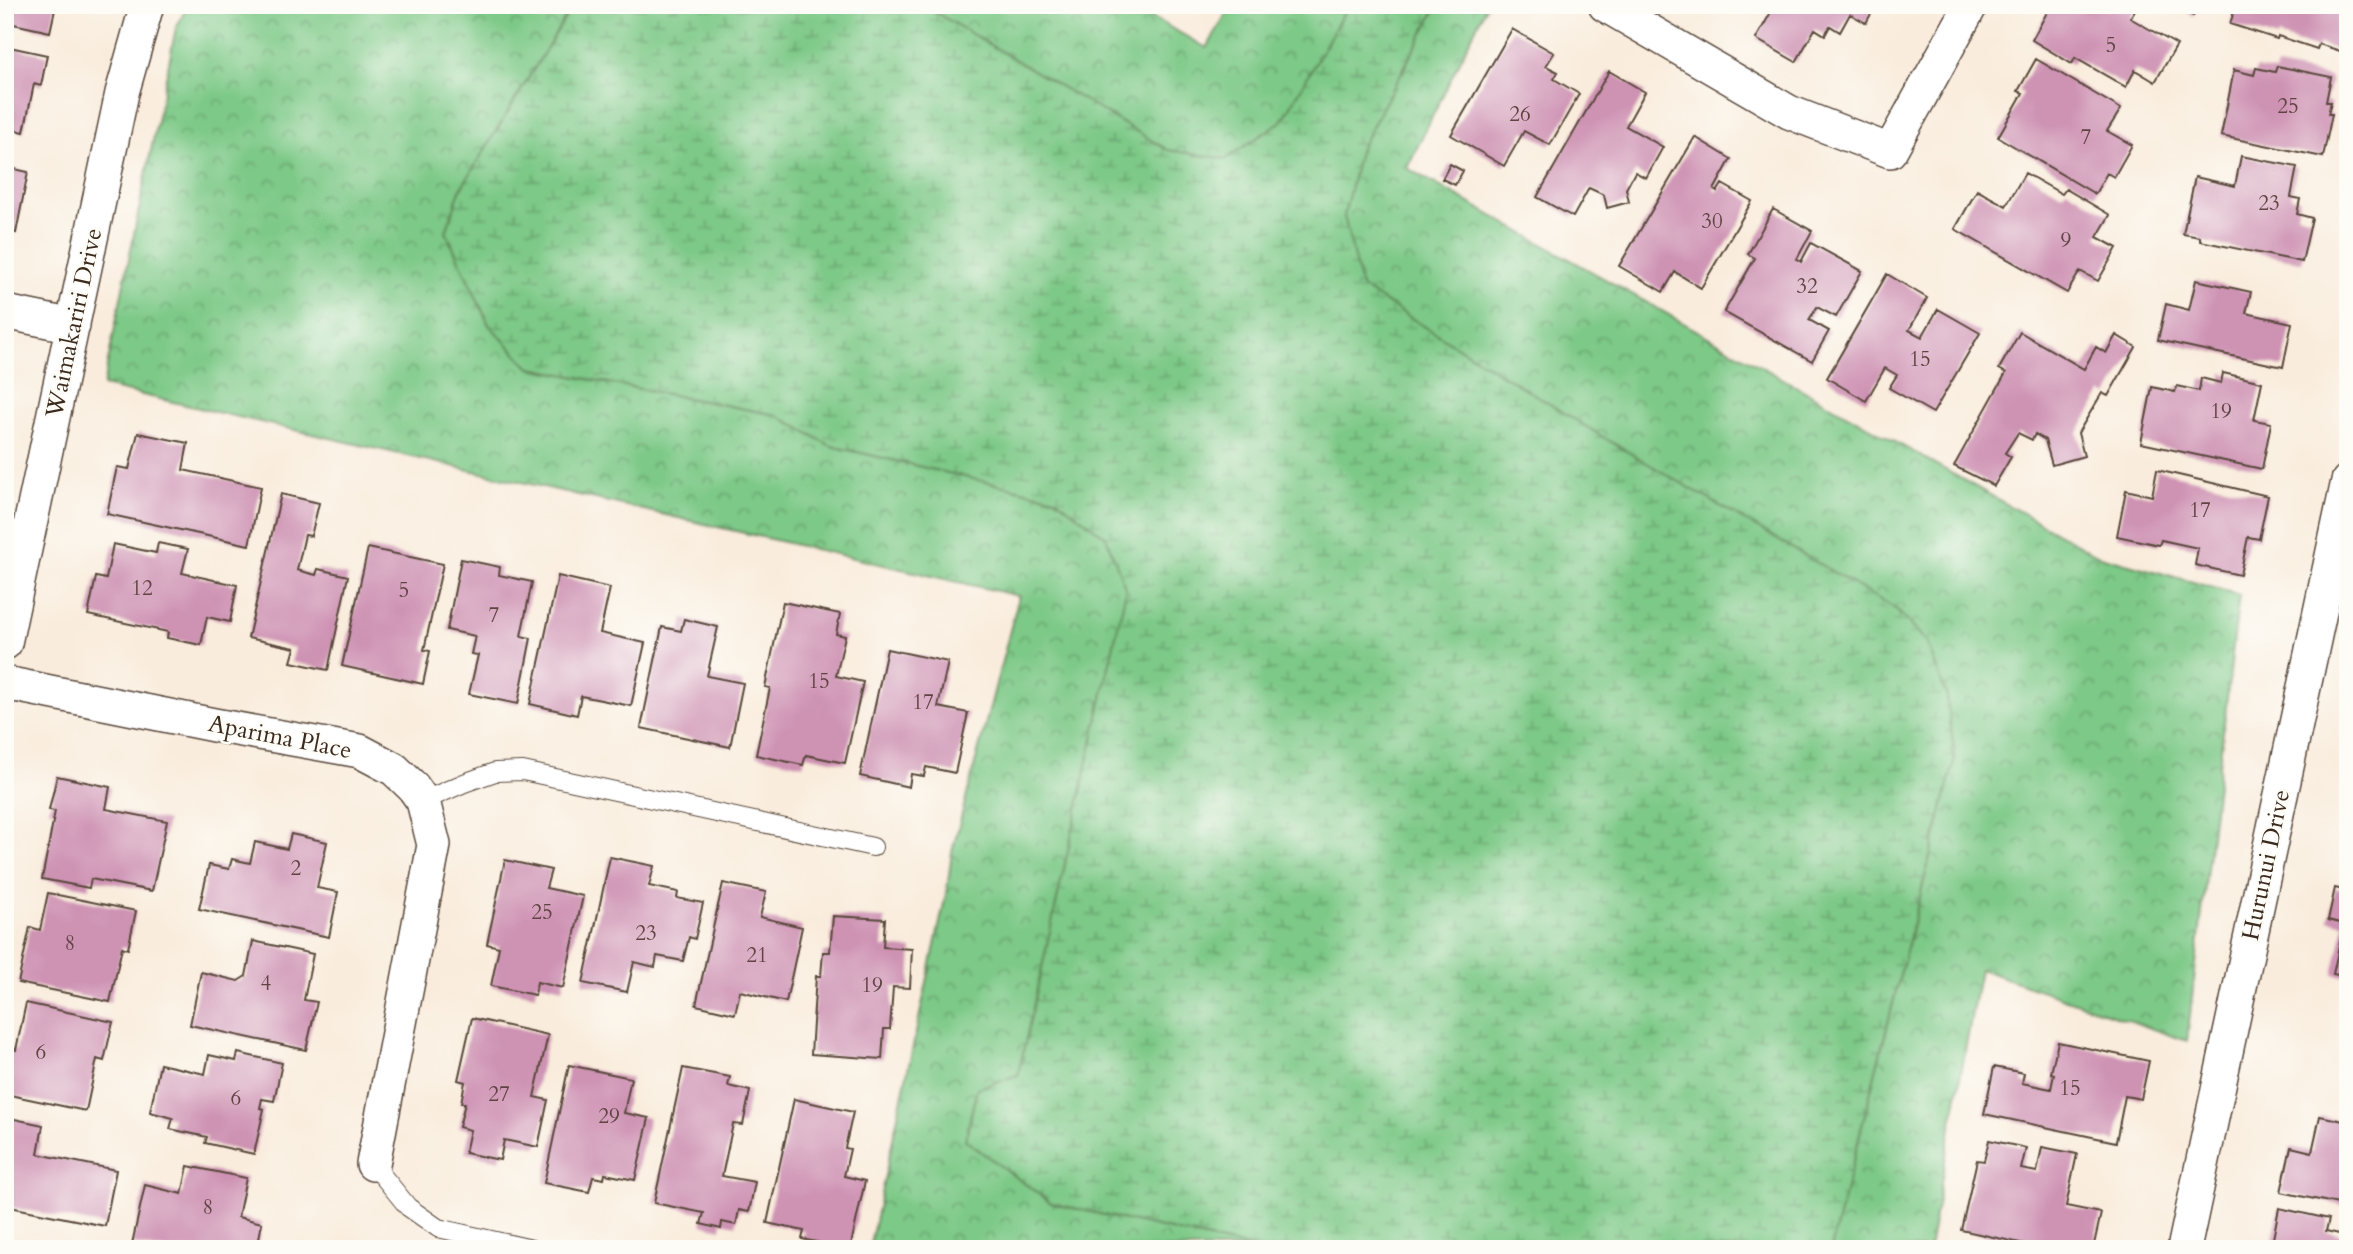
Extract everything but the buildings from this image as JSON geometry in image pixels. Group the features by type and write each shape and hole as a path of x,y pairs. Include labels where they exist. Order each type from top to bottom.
{"street":[{"name":"Waimakariri Drive","path":"5,643 122,93 147,5"},
{"path":"1605,5 1789,112 1890,151 1971,5"},
{"path":"5,312 73,326"},
{"name":"Hurunui Drive","path":"2184,1249 2348,481"},
{"name":"Aparima Place","path":"5,683 360,751 394,769 423,801 434,845 373,1164"}],"lane":[{"path":"423,801 495,772 523,771 873,847"},
{"path":"373,1164 408,1207 438,1228 532,1249"}],"green space":[{"path":"188,5 573,5 460,190 446,232 489,325 530,368 776,415 831,446 1055,498 1106,537 1126,590 1018,1075 977,1088 965,1140 1051,1203 1253,1249 869,1249 947,890 952,852 1019,596 103,386 176,28"},
{"path":"573,5 923,5 1168,150 1283,120 1348,5 1438,5 1359,151 1361,287 1608,440 1896,609 1927,642 1947,697 1955,758 1831,1249 1253,1249 1051,1203 965,1140 977,1088 1055,498 831,446 776,415 530,368 489,325 446,232 460,190"},
{"path":"923,5 1130,5 1207,48 1231,5 1348,5 1283,120 1226,159 1168,150"},
{"path":"1438,5 1487,5 1407,168 2097,555 2239,595 2187,1041 1980,969 1929,1249 1831,1249 1955,758 1947,697 1927,642 1896,609 1608,440 1361,287 1344,216 1359,151"}]}
